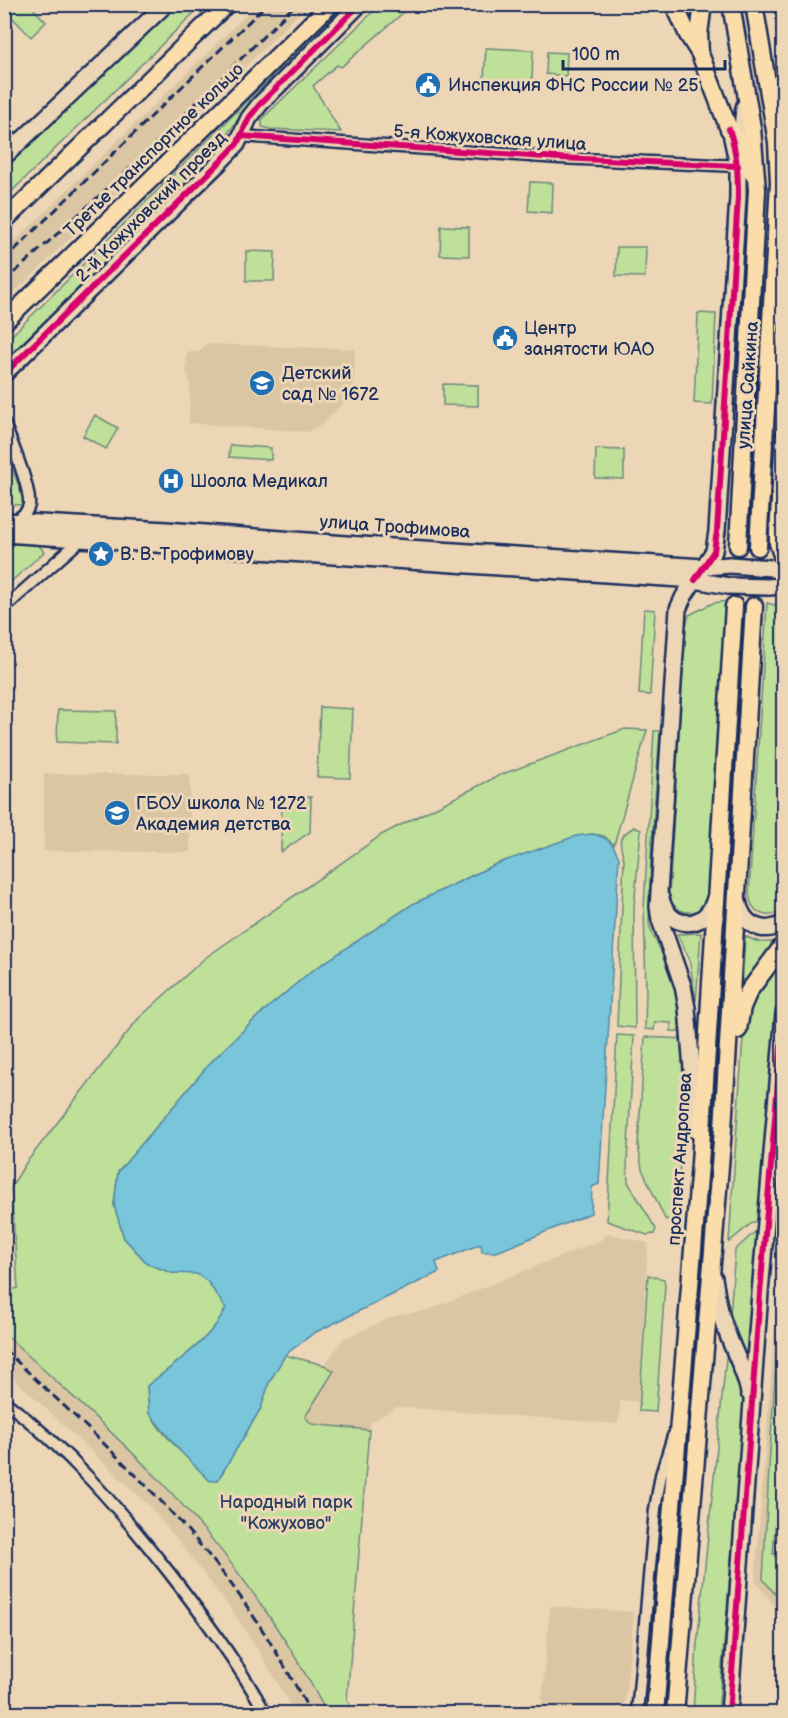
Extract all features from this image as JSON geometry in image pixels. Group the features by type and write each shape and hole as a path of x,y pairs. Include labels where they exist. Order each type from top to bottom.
{"main road":[{"path":"4,158 166,4"},
{"path":"4,221 227,4"},
{"name":"Третье транспортное кольцо","path":"4,322 331,4"},
{"name":"2-й Кожуховский проезд","path":"4,374 218,164 237,144 249,118 260,104 360,4"},
{"path":"674,4 688,35 700,54 735,146 738,166 717,531 714,551 684,596 676,621 658,907 660,920 679,971 687,1008 700,1164"},
{"path":"700,54 699,34 703,4"},
{"name":"улица Сайкина","path":"731,4 752,128 757,190 738,546"},
{"name":"улица Сайкина","path":"754,4 779,161 778,226 758,547"},
{"path":"738,166 745,89"},
{"path":"729,129 741,146 757,190"},
{"path":"779,566 778,534 783,437"},
{"name":"улица Трофимова","path":"7,526 98,525 346,544 699,574 728,585 776,587"},
{"name":"улица Трофимова","path":"7,526 82,540 699,574 730,565 779,566"},
{"name":"проспект Андропова","path":"655,1713 700,1164 734,606"},
{"path":"675,1713 723,1129 754,606"},
{"path":"659,883 662,905 667,914 676,920 685,922 695,922 709,914 717,892"},
{"path":"736,893 742,916 748,923 766,929 776,928 783,923"},
{"path":"723,1129 742,1007 749,991 783,944"},
{"path":"729,1713 783,1013"},
{"path":"712,1263 718,1304 725,1329 749,1390 751,1423"}],"street":[{"path":"4,131 17,145"},
{"name":"5-я Кожуховская улица","path":"241,136 560,158 738,166"},
{"name":"улица Сайкина","path":"778,226 783,195"},
{"path":"4,423 27,489 29,506 24,516 7,526"},
{"path":"4,608 98,525"},
{"path":"4,1401 54,1442 88,1476 143,1540 194,1604 242,1672 266,1713"},
{"path":"637,1713 655,1509 661,1476 678,1421"}],"shaded area":[{"path":"256,5 308,5 5,302 5,251"},
{"path":"206,344 355,349 354,392 323,424 307,432 189,423 190,381 186,370 187,352 199,352"},
{"name":"ГБОУ школа № 1272 Академия детства","path":"44,774 190,774 190,852 44,851"},
{"path":"783,1221 783,1616 755,1581"},
{"path":"606,1233 648,1243 639,1402 621,1400 618,1424 397,1407 371,1422 369,1430 313,1424 305,1417 334,1372 324,1365 343,1339 394,1316 428,1310 603,1239"},
{"path":"4,1334 141,1462 195,1520 259,1600 327,1713 295,1713 235,1615 178,1540 147,1504 5,1370"},
{"path":"550,1606 634,1612 624,1713 541,1713"}],"green space":[{"path":"17,5 30,5 46,22 31,37 8,13"},
{"path":"178,5 202,5 5,198 5,168"},
{"path":"344,5 350,5 245,109 196,176 5,363 4,343"},
{"path":"380,5 412,5 341,67 337,65 313,86 341,132 262,127 262,120 265,116"},
{"path":"486,48 533,50 532,82 484,79"},
{"path":"547,52 567,53 566,76 546,74"},
{"path":"530,182 553,183 552,213 528,211"},
{"path":"441,226 469,227 469,256 440,255"},
{"path":"617,247 646,247 645,277 616,276"},
{"path":"246,251 275,252 274,281 246,281"},
{"path":"698,313 716,314 712,404 694,403"},
{"path":"443,384 478,385 478,406 443,405"},
{"path":"95,415 118,428 106,449 83,436"},
{"path":"230,445 271,448 271,460 229,457"},
{"path":"4,447 24,500 23,505 5,504"},
{"path":"596,449 624,450 624,479 595,478"},
{"path":"5,539 35,540 44,552 5,587"},
{"path":"727,601 707,896 699,910 689,912 676,908 669,895 685,630 689,615 713,603"},
{"path":"767,603 778,606 784,612 783,909 772,915 756,910 749,893"},
{"path":"644,609 655,610 650,695 639,694"},
{"path":"320,707 353,709 350,778 317,777"},
{"path":"58,710 116,711 116,744 57,742"},
{"name":"Народный парк \"Кожухово\"","path":"625,729 647,730 614,845 604,836 592,834 496,864 413,904 309,973 258,1016 211,1062 118,1172 114,1205 124,1238 148,1264 172,1273 196,1273 208,1282 226,1308 202,1341 147,1386 149,1413 180,1451 218,1480 261,1408 269,1383 285,1355 324,1365 334,1371 305,1417 312,1424 369,1430 347,1700 355,1713 327,1713 273,1622 210,1537 144,1464 5,1334 4,1292 18,1288 11,1187 26,1163 138,1019 205,958 383,834 500,775"},
{"path":"654,731 660,731 651,854 649,923 652,934 677,979 685,1032 671,1031 671,1023 655,1022 654,1030 645,1029 644,907"},
{"path":"282,796 311,797 310,832 281,852"},
{"path":"634,827 641,830 634,907 635,1028 617,1026 624,860 620,840"},
{"path":"701,933 696,1001 689,958 677,934"},
{"path":"745,936 760,942 776,941 742,988"},
{"path":"783,958 760,1222 753,1222 729,1242 744,1023 754,996"},
{"path":"617,1035 634,1036 628,1182 656,1229 654,1234 647,1235 607,1221"},
{"path":"645,1037 683,1039 685,1106 675,1221 665,1219 642,1169 638,1145"},
{"path":"756,1231 759,1231 746,1365 729,1328 735,1250"},
{"path":"783,1265 784,1421 773,1554 783,1555 783,1604 763,1579"},
{"path":"648,1275 664,1279 665,1285 656,1412 639,1411"},
{"path":"727,1348 742,1384 744,1412 718,1713 693,1714 697,1645"},
{"path":"781,1481 784,1481 783,1549 777,1549"}],"water":[{"path":"592,834 609,842 619,858 599,1184 592,1187 591,1213 497,1252 482,1252 481,1244 436,1262 439,1272 314,1333 285,1355 269,1383 261,1408 218,1480 210,1481 180,1451 149,1413 147,1386 202,1340 212,1330 226,1308 208,1282 197,1274 172,1273 148,1264 124,1238 114,1205 118,1172 211,1062 258,1016 309,973 413,904 496,864 576,836"}],"tunnel":[{"path":"734,606 738,546"},
{"path":"754,606 758,547"}],"railway":[{"path":"4,260 267,4"},
{"path":"4,282 140,159 296,4"},
{"path":"4,1349 133,1472 194,1538 257,1621 311,1714"}],"cycle path":[{"path":"4,374 218,164 237,144 249,118 260,104 360,4"},
{"path":"695,580 714,551 717,531 738,197 734,146 729,129"},
{"path":"241,136 560,158 738,166"},
{"path":"729,1714 760,1293 784,1013"}],"place":[{"name":"Инспекция ФНС России № 25","path":"428,85"},
{"name":"Центр занятости ЮАО","path":"505,338"},
{"name":"Детский сад № 1672","path":"262,383"},
{"name":"Шоола Медикал","path":"171,481"},
{"name":"В. В. Трофимову","path":"101,554"},
{"name":"ГБОУ школа № 1272 Академия детства","path":"117,813"}]}
